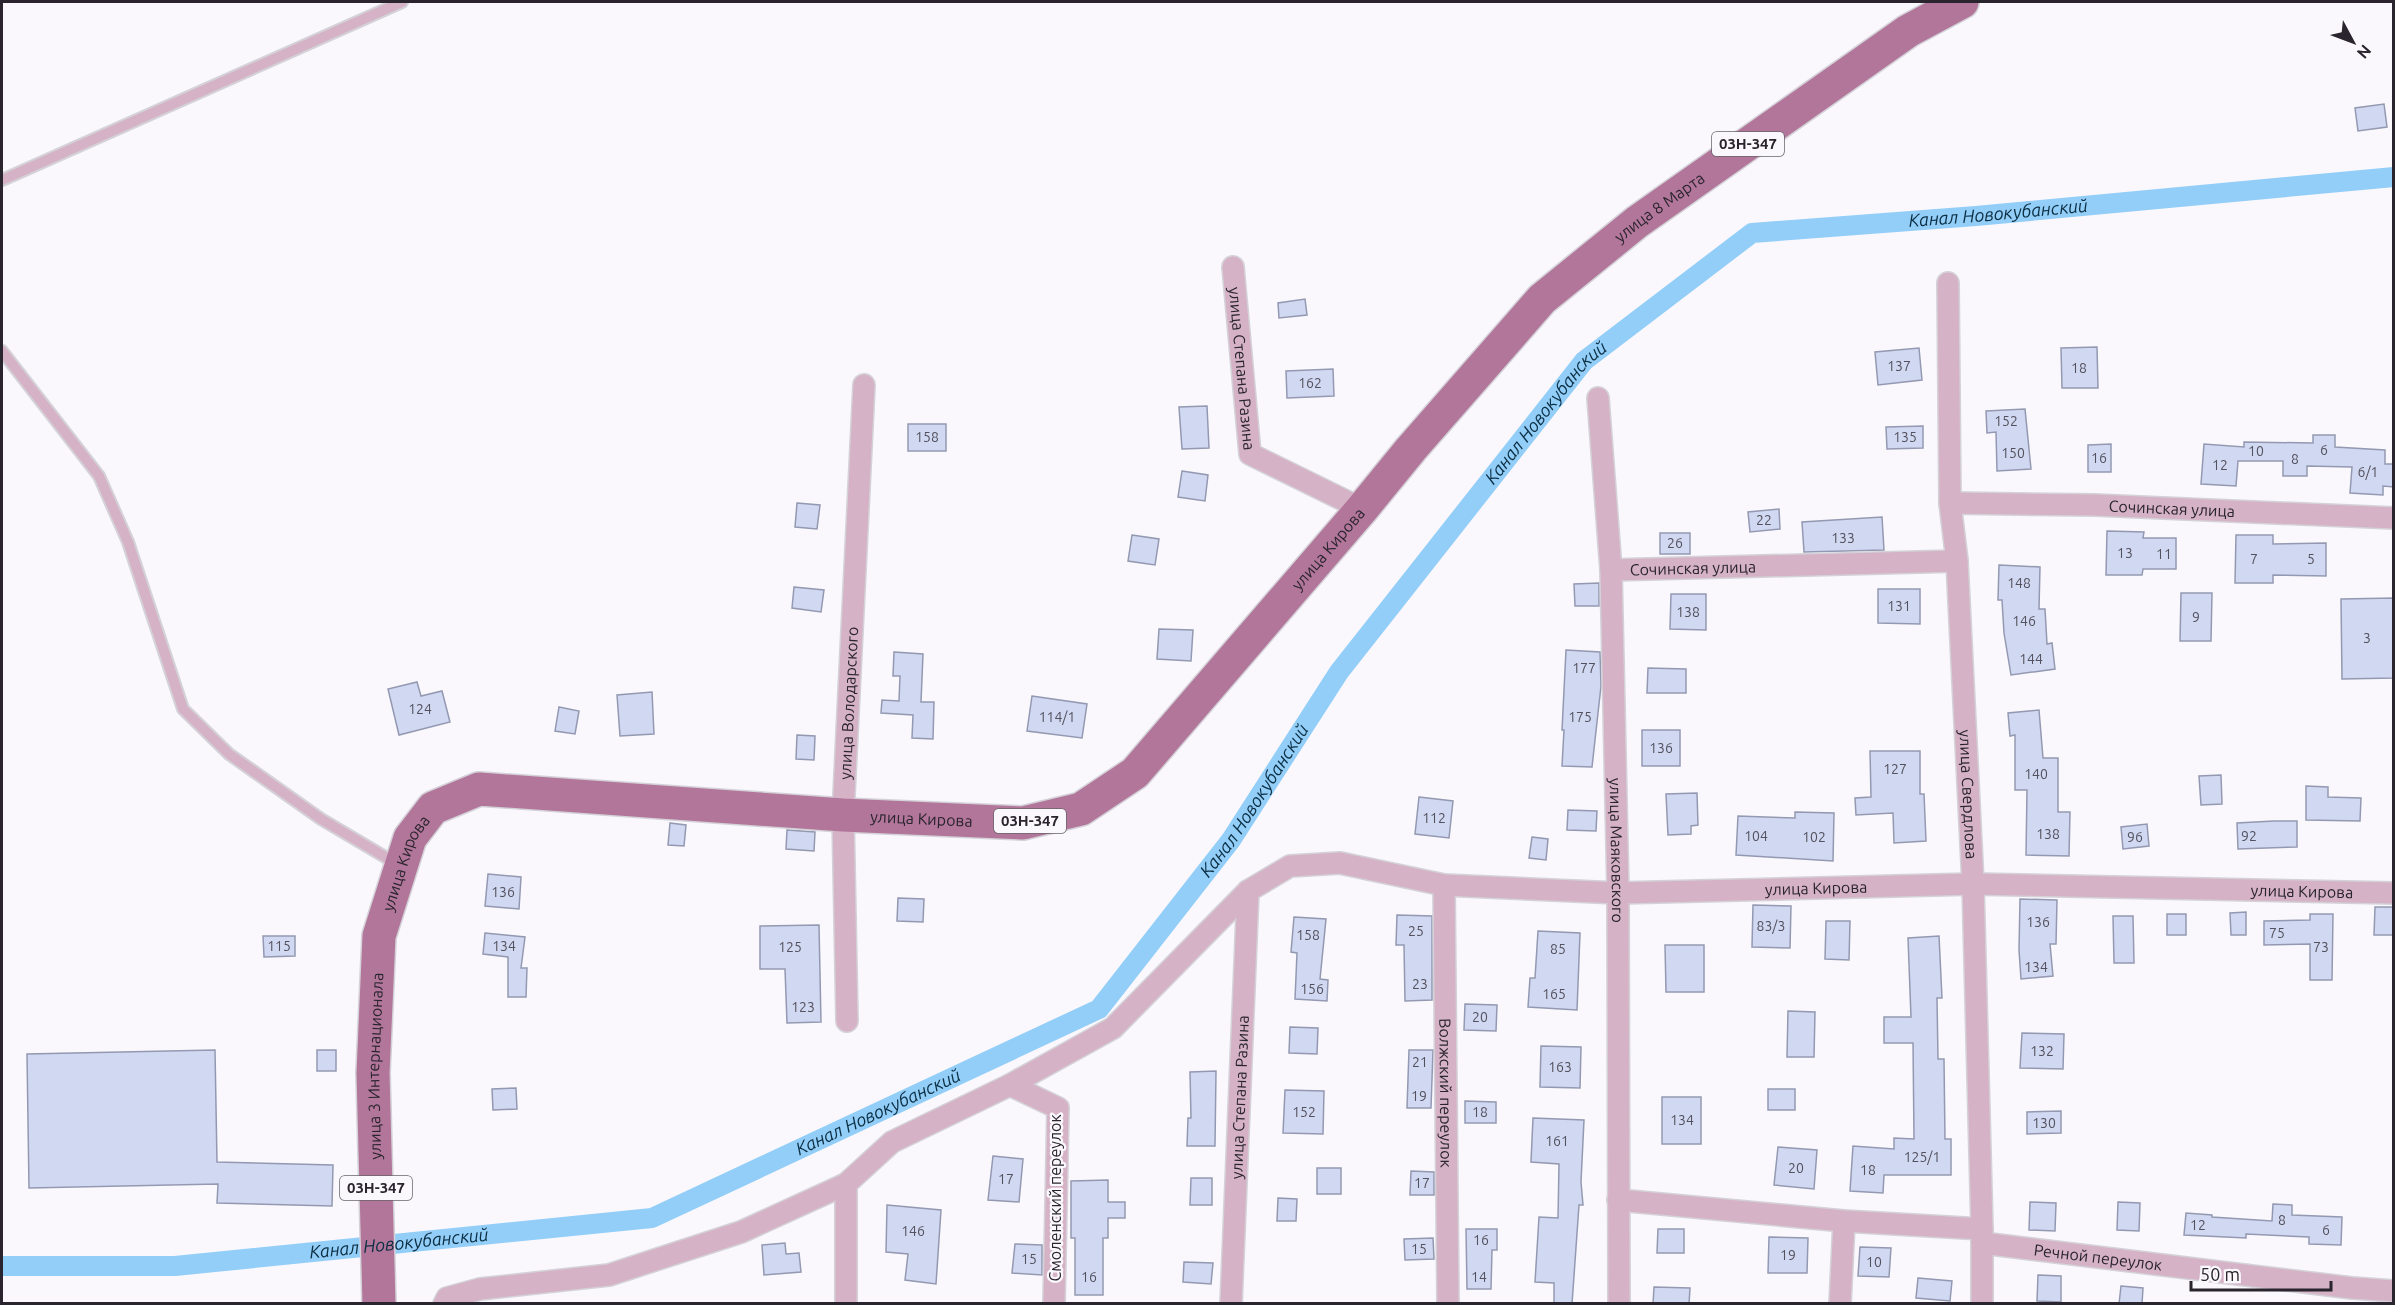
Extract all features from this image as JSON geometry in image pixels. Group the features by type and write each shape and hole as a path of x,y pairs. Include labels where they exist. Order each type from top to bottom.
{"main road":[{"name":"улица 8 Марта","path":"1542,299 1646,215 1908,31 1962,2"},
{"name":"улица Кирова","path":"379,936 410,838 434,808 479,789 843,815 1023,823 1081,809 1135,773 1542,299"},
{"name":"улица 3 Интернационала","path":"379,936 373,1073 379,1304"}],"street":[{"name":"улица Степана Разина","path":"1233,267 1250,454 1362,509"},
{"name":"улица Свердлова","path":"1948,283 1950,503 1957,561 1973,884 1982,1304"},
{"name":"улица Володарского","path":"847,1021 843,815 864,385"},
{"name":"улица Маяковского","path":"1598,399 1611,570 1618,893 1619,1304"},
{"name":"Сочинская улица","path":"1950,503 2095,505 2394,518"},
{"name":"Сочинская улица","path":"1611,570 1957,561"},
{"name":"улица Кирова","path":"444,1304 447,1298 480,1289 609,1275 741,1232 846,1184 892,1142 1010,1085 1113,1028 1248,891 1290,866 1340,863 1444,885 1618,893 1973,884 2394,893"},
{"name":"Волжский переулок","path":"1444,885 1448,1304"},
{"name":"улица Степана Разина","path":"1231,1304 1248,891"},
{"name":"Смоленский переулок","path":"1010,1085 1058,1108 1054,1304"},
{"path":"846,1184 846,1304"},
{"name":"Речной переулок","path":"1618,1200 1982,1236 2352,1296 2394,1291"},
{"path":"1840,1304 1844,1221"}],"lane":[{"path":"2,180 402,2"},
{"path":"2,351 99,476 128,542 183,709 229,754 321,819 400,866"}],"building":[{"path":"2384,104 2387,127 2358,131 2355,108"},
{"path":"1305,299 1307,315 1279,318 1278,303"},
{"path":"2097,347 2098,388 2062,388 2061,348"},
{"path":"1919,348 1922,380 1878,385 1875,352"},
{"path":"1333,369 1334,396 1287,398 1286,371"},
{"path":"1207,406 1209,448 1182,449 1179,407"},
{"path":"2025,409 2031,469 1997,471 1996,432 1987,433 1986,411"},
{"path":"908,424 946,424 946,451 908,451"},
{"path":"1923,426 1923,448 1887,449 1886,427"},
{"path":"2313,435 2335,435 2335,447 2385,450 2385,464 2394,464 2394,487 2383,486 2383,495 2350,493 2352,467 2307,466 2307,476 2283,476 2283,461 2238,461 2236,486 2201,484 2204,444 2244,447 2244,442 2313,443"},
{"path":"2111,444 2111,472 2088,472 2088,445"},
{"path":"1182,471 1208,475 1205,501 1178,497"},
{"path":"797,503 820,505 817,529 795,527"},
{"path":"1779,509 1780,529 1750,532 1748,512"},
{"path":"1882,517 1884,550 1804,552 1802,522"},
{"path":"2107,531 2144,532 2143,538 2176,538 2176,569 2143,569 2142,575 2106,575"},
{"path":"1660,533 1690,533 1690,554 1660,554"},
{"path":"1132,535 1159,539 1155,565 1128,561"},
{"path":"2236,535 2273,535 2273,544 2326,543 2326,576 2273,575 2273,583 2235,583"},
{"path":"1999,565 2040,567 2039,609 2045,609 2047,644 2052,643 2055,669 2011,675 2004,633 2002,600 1998,600"},
{"path":"1599,583 1599,606 1575,606 1574,584"},
{"path":"794,587 824,590 821,612 792,608"},
{"path":"1878,589 1920,589 1920,624 1878,623"},
{"path":"2181,593 2212,593 2211,641 2180,641"},
{"path":"1671,594 1706,594 1706,630 1670,629"},
{"path":"2394,598 2394,678 2342,679 2341,599"},
{"path":"1159,629 1193,630 1191,661 1157,659"},
{"path":"1566,650 1600,652 1601,686 1592,767 1562,766"},
{"path":"894,652 923,654 921,702 934,702 933,739 912,738 913,715 881,713 882,700 899,701 900,676 893,676"},
{"path":"1648,668 1686,669 1686,693 1647,693"},
{"path":"417,682 421,696 442,691 450,722 399,735 388,689"},
{"path":"652,692 654,734 620,736 617,695"},
{"path":"1032,696 1087,704 1082,738 1027,731"},
{"path":"559,707 579,711 575,734 555,731"},
{"path":"2039,710 2043,758 2058,758 2058,812 2070,812 2069,856 2026,855 2027,790 2015,790 2015,735 2010,736 2008,713"},
{"path":"1642,730 1680,730 1680,766 1642,766"},
{"path":"797,735 815,736 814,760 796,759"},
{"path":"1870,751 1920,751 1920,794 1924,794 1926,841 1894,843 1893,813 1856,815 1855,798 1871,797"},
{"path":"2221,775 2222,804 2201,805 2199,776"},
{"path":"2306,786 2328,787 2328,797 2361,798 2360,821 2306,820"},
{"path":"1697,793 1698,825 1691,826 1691,834 1668,835 1666,794"},
{"path":"1419,797 1453,801 1449,838 1415,834"},
{"path":"1568,810 1597,811 1596,831 1567,830"},
{"path":"1795,812 1834,813 1833,861 1736,855 1738,816 1795,818"},
{"path":"2297,821 2297,847 2238,849 2237,823"},
{"path":"670,823 686,825 684,846 668,845"},
{"path":"2147,824 2149,846 2123,849 2121,827"},
{"path":"787,830 815,832 814,851 786,849"},
{"path":"1532,837 1548,839 1546,860 1529,858"},
{"path":"488,874 521,877 519,909 485,906"},
{"path":"898,898 924,899 923,922 897,921"},
{"path":"2020,899 2057,900 2056,944 2050,944 2053,976 2021,979"},
{"path":"1753,905 1791,906 1790,948 1752,947"},
{"path":"2375,907 2394,907 2394,935 2374,935"},
{"path":"2246,912 2246,935 2231,935 2230,913"},
{"path":"2167,914 2186,914 2186,935 2167,935"},
{"path":"2310,914 2333,914 2332,980 2310,980 2310,944 2264,945 2264,921 2310,920"},
{"path":"1397,915 1432,916 1432,1000 1405,1001 1404,945 1396,945"},
{"path":"2113,916 2133,916 2134,963 2114,963"},
{"path":"1294,917 1326,919 1320,979 1328,980 1327,1001 1295,999 1297,953 1291,952"},
{"path":"1826,921 1850,921 1849,960 1825,959"},
{"path":"819,925 821,1022 787,1023 785,969 760,969 760,926"},
{"path":"1538,931 1580,933 1577,1010 1528,1007 1530,978 1535,978"},
{"path":"485,933 525,937 521,968 527,968 526,997 508,997 508,957 483,954"},
{"path":"263,936 295,936 295,956 264,957"},
{"path":"1939,936 1942,998 1937,998 1938,1059 1944,1059 1945,1139 1951,1139 1951,1175 1884,1175 1883,1193 1850,1191 1853,1146 1894,1149 1894,1138 1914,1139 1913,1043 1884,1043 1884,1017 1911,1017 1908,938"},
{"path":"1665,945 1704,945 1704,992 1666,992"},
{"path":"1465,1004 1497,1005 1496,1031 1464,1030"},
{"path":"1788,1011 1815,1012 1814,1057 1787,1057"},
{"path":"1290,1027 1318,1028 1317,1054 1289,1053"},
{"path":"2022,1033 2064,1034 2063,1069 2020,1068"},
{"path":"1541,1046 1581,1047 1580,1088 1540,1087"},
{"path":"215,1050 217,1162 333,1165 332,1206 217,1203 218,1184 29,1188 27,1054"},
{"path":"317,1050 336,1050 336,1071 317,1071"},
{"path":"1409,1050 1433,1050 1431,1108 1407,1108"},
{"path":"1216,1071 1215,1146 1187,1146 1188,1118 1191,1118 1190,1072"},
{"path":"516,1088 517,1109 493,1110 492,1089"},
{"path":"1768,1089 1795,1089 1795,1110 1768,1110"},
{"path":"1285,1090 1324,1091 1323,1134 1283,1133"},
{"path":"1662,1097 1701,1097 1701,1144 1662,1144"},
{"path":"1465,1101 1496,1102 1496,1123 1465,1123"},
{"path":"2061,1111 2061,1133 2027,1134 2027,1112"},
{"path":"1533,1118 1584,1120 1581,1182 1583,1205 1579,1205 1572,1304 1554,1304 1554,1283 1535,1282 1539,1217 1558,1218 1559,1164 1531,1162"},
{"path":"1778,1147 1817,1150 1814,1189 1774,1185"},
{"path":"993,1156 1023,1159 1019,1202 988,1200"},
{"path":"1317,1168 1341,1168 1341,1194 1317,1194"},
{"path":"1411,1171 1434,1172 1434,1195 1410,1195"},
{"path":"1191,1178 1212,1178 1212,1205 1190,1205"},
{"path":"1108,1180 1108,1202 1125,1202 1125,1218 1108,1218 1108,1238 1103,1238 1103,1295 1075,1295 1075,1238 1071,1238 1071,1181"},
{"path":"1278,1198 1297,1199 1296,1221 1277,1221"},
{"path":"2030,1202 2056,1203 2055,1231 2029,1230"},
{"path":"2118,1202 2140,1203 2139,1231 2117,1230"},
{"path":"2273,1204 2292,1205 2292,1215 2342,1217 2341,1245 2309,1244 2309,1237 2246,1234 2246,1238 2184,1235 2186,1213 2272,1221"},
{"path":"887,1205 941,1210 936,1284 905,1280 908,1254 886,1252"},
{"path":"1466,1229 1497,1229 1497,1250 1492,1250 1491,1289 1467,1289"},
{"path":"1658,1229 1684,1229 1684,1253 1657,1253"},
{"path":"1769,1237 1808,1238 1807,1273 1768,1273"},
{"path":"1433,1238 1434,1259 1405,1260 1404,1239"},
{"path":"785,1243 786,1254 799,1253 801,1272 764,1275 762,1245"},
{"path":"1015,1244 1042,1245 1042,1275 1012,1273"},
{"path":"1860,1247 1891,1248 1889,1277 1858,1276"},
{"path":"1184,1262 1213,1263 1211,1284 1183,1282"},
{"path":"2038,1275 2061,1276 2061,1302 2037,1301"},
{"path":"1918,1278 1952,1281 1950,1301 1916,1298"},
{"path":"2121,1286 2143,1288 2142,1304 2119,1304"},
{"path":"1654,1287 1690,1288 1689,1304 1653,1304"}],"waterway":[{"name":"Канал Новокубанский","path":"2,1266 175,1266 652,1218 1099,1009 1231,840 1339,672 1584,361 1752,233 1976,216 2394,177"}]}
